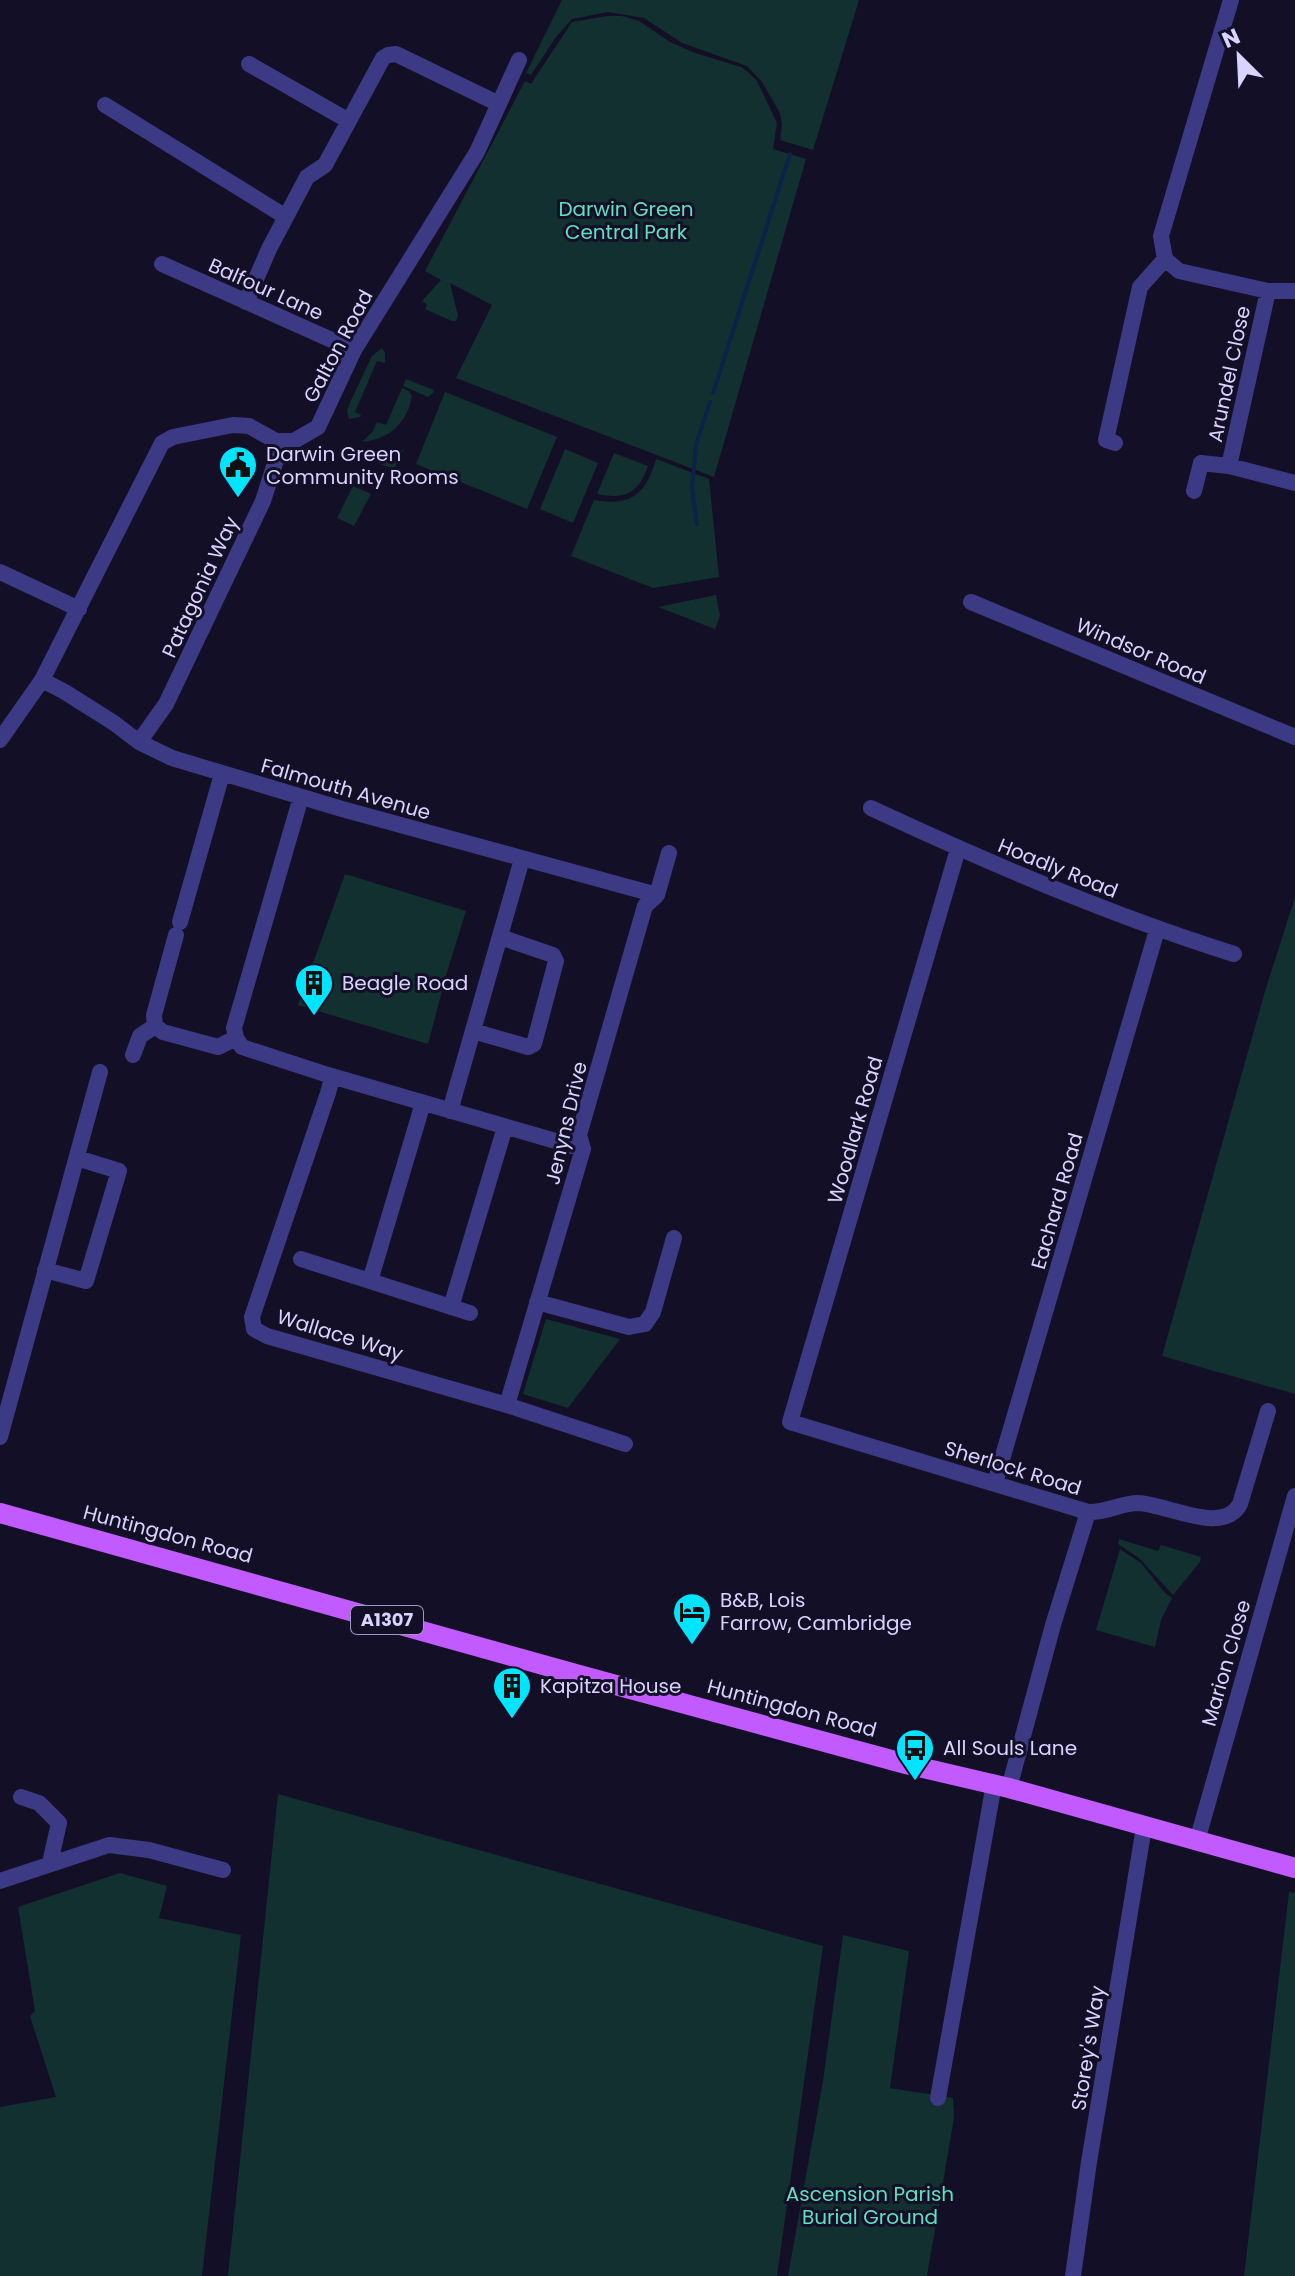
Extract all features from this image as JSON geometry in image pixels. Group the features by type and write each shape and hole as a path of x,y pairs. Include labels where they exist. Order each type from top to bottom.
{"main road":[{"name":"Huntingdon Road","path":"0,1513 594,1679 906,1764 1001,1786 1295,1868"}],"street":[{"path":"1231,0 1161,236 1165,259 1179,271 1268,291 1295,291"},
{"path":"246,302 307,177 325,165 383,58 396,54 499,104"},
{"name":"Galton Road","path":"276,441 294,441 318,427 354,350 477,152 519,60"},
{"path":"249,64 349,121"},
{"path":"105,105 286,217"},
{"path":"1115,443 1106,440 1140,287 1165,259"},
{"name":"Balfour Lane","path":"162,264 354,350"},
{"name":"Arundel Close","path":"1229,466 1268,291"},
{"path":"0,740 42,680 162,443 173,437 233,425 249,426 276,441"},
{"name":"Patagonia Way","path":"139,742 166,704 263,501 277,457 276,441"},
{"path":"1194,491 1201,463 1229,466 1295,483"},
{"path":"0,572 79,609"},
{"name":"Windsor Road","path":"971,602 1295,737"},
{"name":"Falmouth Avenue","path":"42,680 114,723 139,742 172,758 301,797 657,895"},
{"path":"222,774 154,1015 155,1026 163,1032 218,1047 236,1038"},
{"path":"301,797 234,1028 242,1047 583,1149"},
{"name":"Hoadly Road","path":"871,808 958,849 1157,930 1234,954"},
{"name":"Woodlark Road","path":"790,1422 958,849"},
{"name":"Jenyns Drive","path":"507,1405 583,1149 579,1135 645,906 657,895 669,853"},
{"path":"450,1111 522,859"},
{"name":"Eachard Road","path":"995,1483 1157,930"},
{"path":"473,1031 528,1047 534,1044 556,961 553,955 500,937"},
{"path":"133,1055 140,1036 155,1026"},
{"path":"0,1437 100,1072"},
{"name":"Wallace Way","path":"328,1075 331,1082 328,1093 252,1317 254,1329 267,1336 507,1405 625,1444"},
{"path":"370,1281 423,1103"},
{"path":"451,1307 505,1127"},
{"path":"45,1270 86,1281 119,1171 77,1158"},
{"path":"537,1302 629,1327 645,1324 653,1312 674,1238"},
{"path":"301,1259 470,1313"},
{"path":"1088,1512 1139,1503 1214,1519 1229,1516 1240,1504 1268,1411"},
{"name":"Sherlock Road","path":"790,1422 1088,1512 1001,1786"},
{"name":"Marion Close","path":"1197,1841 1295,1496"},
{"path":"938,2098 1001,1786"},
{"path":"21,1797 39,1803 59,1823 50,1863"},
{"name":"Storey's Way","path":"1073,2276 1144,1827"},
{"path":"0,1881 109,1845 149,1850 223,1870"}],"green space":[{"path":"562,0 859,0 813,150 780,140 780,113 762,82 747,66 682,43 644,18 608,12 572,19 531,75 526,73"},
{"name":"Darwin Green Central Park","path":"607,16 639,21 670,42 748,72 757,81 777,123 773,149 806,159 714,477 456,378 492,305 450,283 458,316 456,321 425,309 427,304 422,301 441,280 425,271 525,81 531,84 572,22"},
{"path":"382,348 385,363 377,361 355,412 361,415 349,419 347,411 352,398 372,356"},
{"path":"406,379 434,390 433,393 428,397 403,386"},
{"path":"402,388 412,396 401,422 388,434 362,442 377,422 386,425"},
{"path":"445,392 557,437 527,509 416,464"},
{"path":"404,449 394,469 377,463 378,460"},
{"path":"565,449 598,463 573,523 540,509"},
{"path":"614,453 648,466 640,483 630,492 616,496 597,494"},
{"path":"656,459 709,479 719,577 653,588 571,556 594,500 618,501 635,495 647,481"},
{"path":"353,486 371,494 354,526 337,518"},
{"path":"716,595 720,616 715,629 658,607"},
{"path":"345,874 466,911 428,1044 298,1005"},
{"path":"1295,897 1295,1394 1162,1356 1266,988"},
{"path":"546,1319 620,1339 568,1408 523,1394"},
{"path":"1119,1539 1158,1551 1161,1545 1201,1557 1200,1562 1173,1595 1139,1558 1118,1544"},
{"path":"1120,1549 1141,1563 1172,1598 1161,1620 1155,1647 1096,1630"},
{"path":"278,1794 823,1946 777,2276 228,2276"},
{"path":"120,1873 167,1886 159,1918 241,1935 202,2276 0,2276 0,2107 56,2097 30,2016 35,2011 18,1907"},
{"path":"1289,1892 1295,1893 1295,2276 1244,2276"},
{"name":"Ascension Parish Burial Ground","path":"843,1935 909,1951 890,2088 953,2098 954,2118 927,2276 788,2276 823,2081"}],"waterway":[{"path":"713,393 790,154"},
{"path":"697,525 692,488 696,445 710,402"}],"place":[{"name":"Darwin Green Community Rooms","path":"238,499"},
{"name":"Beagle Road","path":"314,1017"},
{"name":"B&B, Lois Farrow, Cambridge","path":"692,1646"},
{"name":"Kapitza House","path":"512,1720"},
{"name":"All Souls Lane","path":"915,1782"}]}
